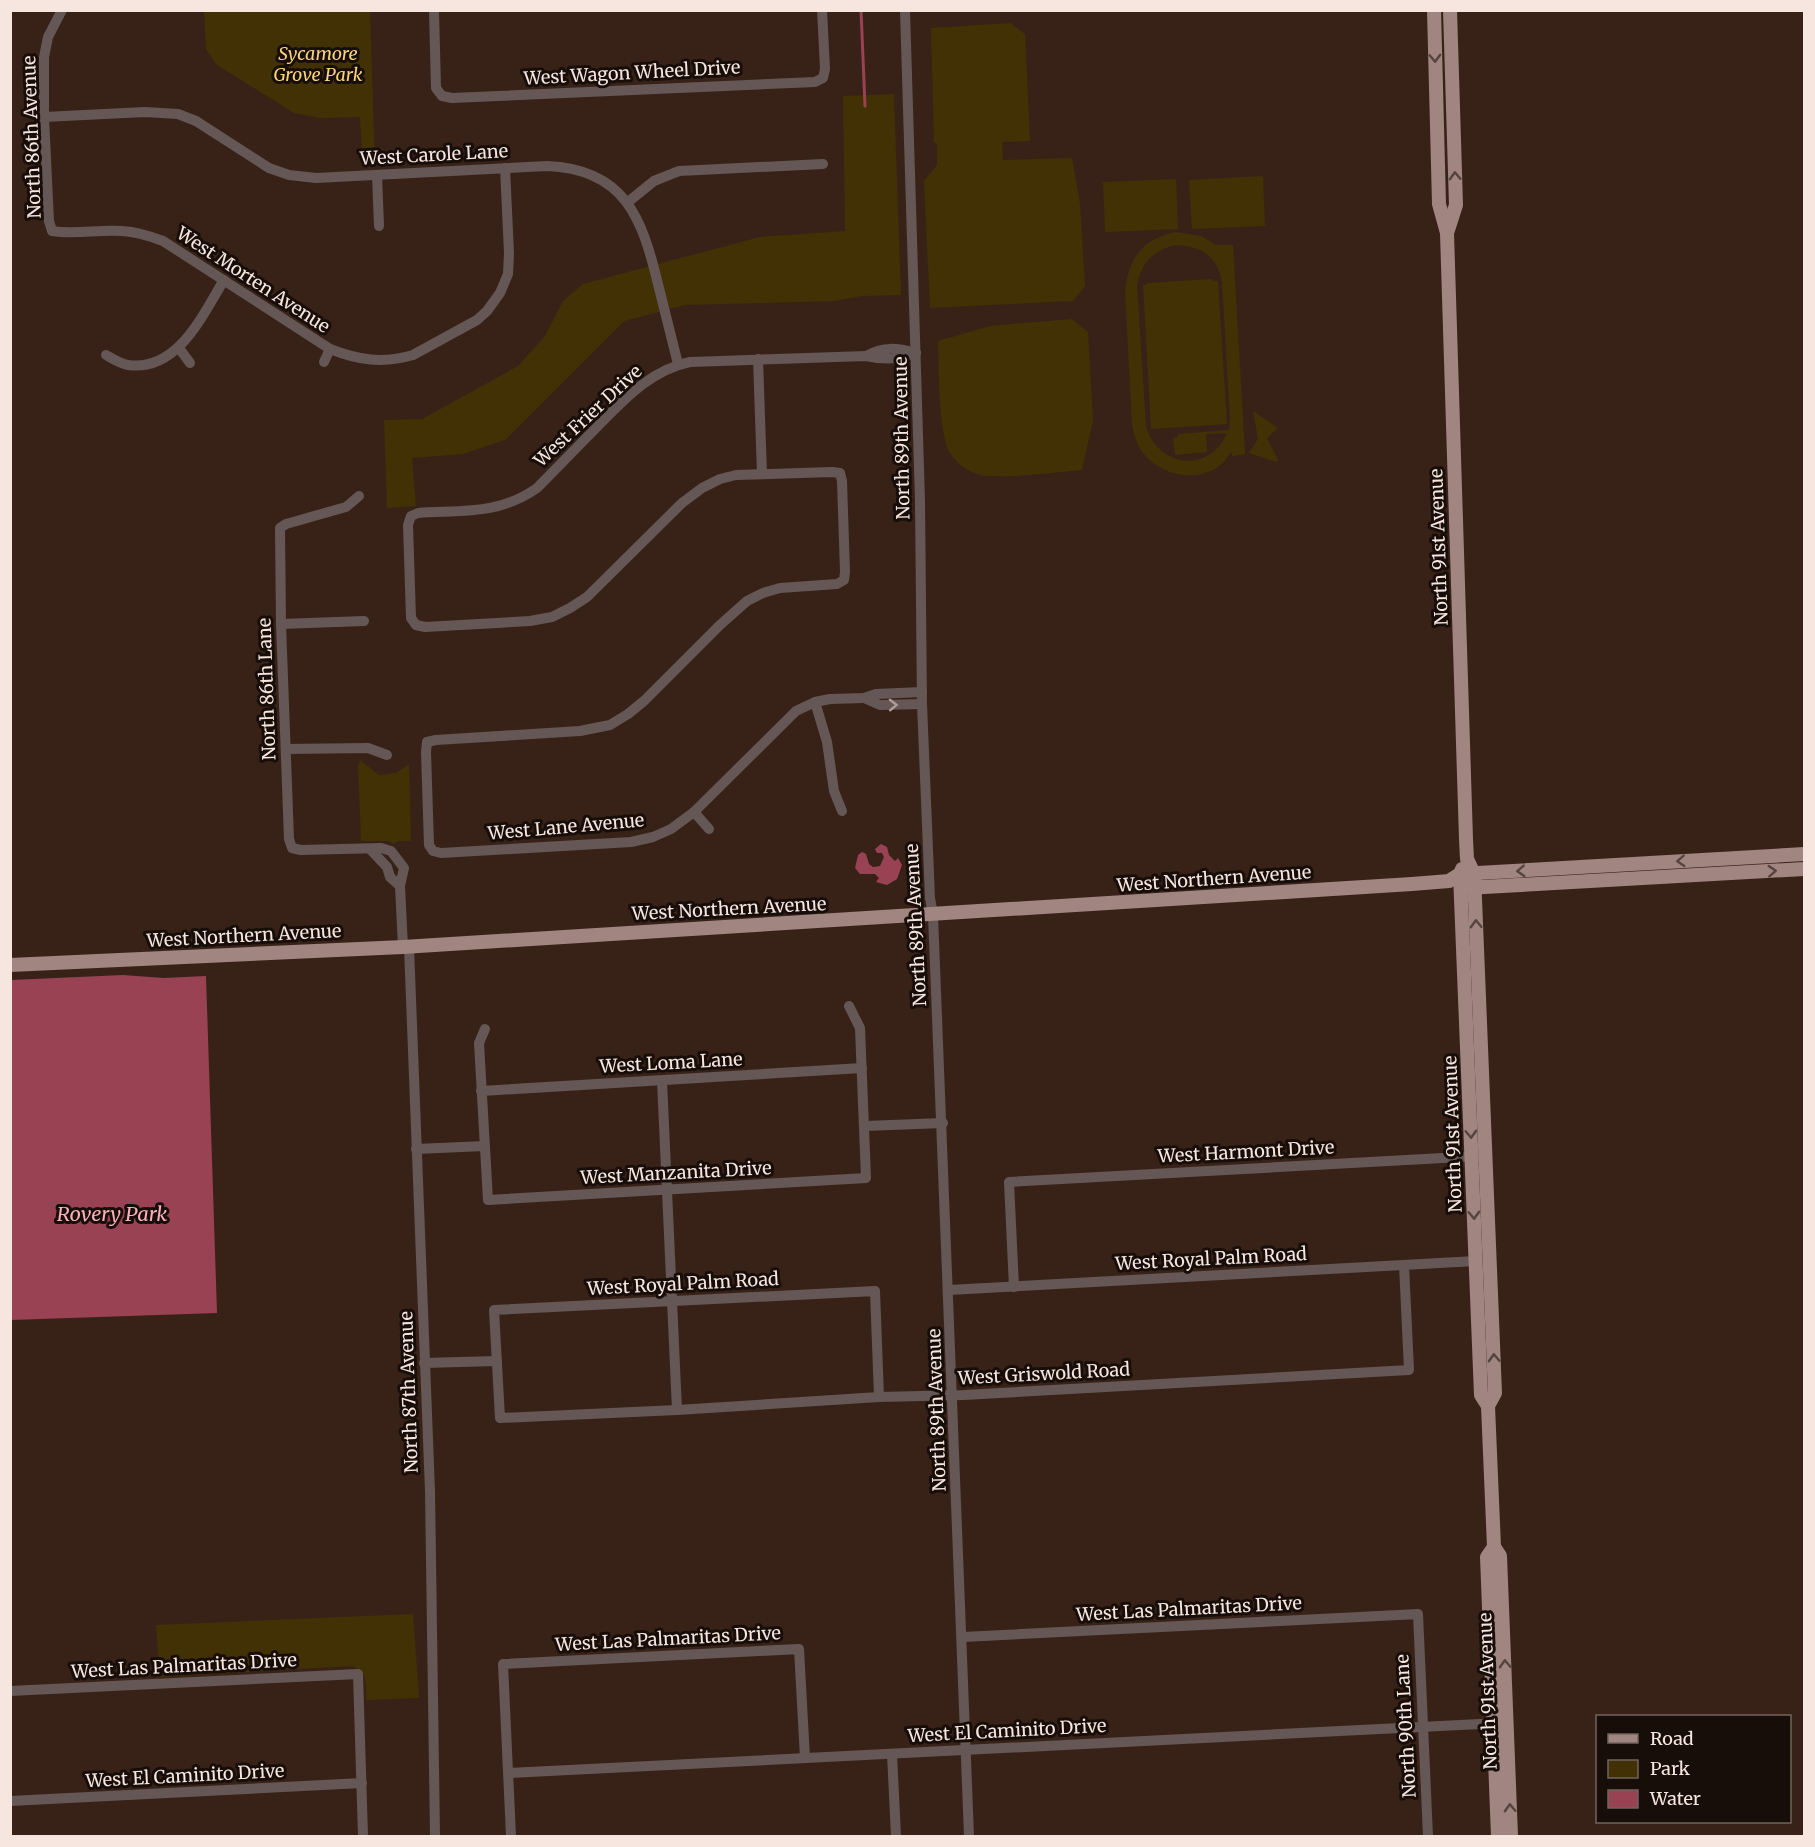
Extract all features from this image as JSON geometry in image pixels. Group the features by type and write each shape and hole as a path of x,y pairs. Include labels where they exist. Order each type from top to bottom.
{"main road":[{"name":"North 91st Avenue","path":"1434,10 1439,204 1447,233 1467,859 1463,881 1466,1011 1479,1156 1495,1393 1488,1406"},
{"name":"North 91st Avenue","path":"1447,233 1456,205 1450,10"},
{"path":"1436,105 1453,105"},
{"name":"West Northern Avenue","path":"10,965 406,947 933,915 1463,881 1804,854"},
{"path":"1740,858 1740,873"},
{"name":"West Northern Avenue","path":"1463,881 1804,869"},
{"name":"North 91st Avenue","path":"1463,881 1484,1092 1479,1156 1476,1261 1481,1395 1488,1406 1494,1547 1500,1556 1498,1836"},
{"path":"1466,1011 1471,1014 1474,1022 1476,1064 1484,1092"},
{"path":"1476,1261 1483,1273 1485,1307 1492,1329"},
{"name":"North 91st Avenue","path":"1500,1723 1512,1836"}],"street":[{"name":"North 86th Avenue","path":"52,231 48,221 44,57 48,37 62,10"},
{"name":"West Wagon Wheel Drive","path":"434,10 436,88 442,96 452,98 815,82 823,78 825,69 822,10"},
{"name":"North 89th Avenue","path":"905,10 916,353 922,704 943,1123 969,1836"},
{"name":"West Carole Lane","path":"44,117 145,112 178,114 196,121 269,168 289,175 316,178 547,166 574,169 606,182 628,202"},
{"path":"678,364 646,238 628,202 654,182 679,171 823,164"},
{"name":"West Morten Avenue","path":"52,231 64,233 120,230 152,236 330,348 346,355 373,361 403,358 467,326 487,311 500,293 508,274 509,253 505,168"},
{"path":"377,176 379,226"},
{"path":"106,355 126,365 141,365 160,360 178,348 194,328 224,280"},
{"path":"178,348 190,363"},
{"name":"West Morten Avenue","path":"324,362 330,348"},
{"name":"West Frier Drive","path":"762,474 736,475 720,479 702,488 682,503 586,597 552,617 530,621 425,627 416,625 411,618 408,525 411,516 418,513 490,509 527,495 537,488 629,396 661,372 678,364 690,362 866,356 901,359 916,353"},
{"path":"758,359 762,474"},
{"name":"West Lane Avenue","path":"762,474 840,473 844,580 837,584 780,588 762,593 747,601 644,700 628,714 610,725 580,731 428,742 426,752 429,844 433,851 441,853 631,842 653,837 671,829 694,812 783,721 796,711 815,702 864,698 876,694 922,692"},
{"name":"North 86th Lane","path":"359,496 346,507 286,524 280,528 281,624 289,839 292,848 301,850 370,849"},
{"path":"281,624 364,621"},
{"name":"West Lane Avenue","path":"864,698 880,705 922,704"},
{"path":"815,702 827,742 834,791 842,811"},
{"path":"286,749 368,747 387,755"},
{"path":"694,812 709,829"},
{"path":"370,849 381,848 391,851 399,859 387,867"},
{"path":"370,849 387,867 390,877 400,886"},
{"name":"North 87th Avenue","path":"399,859 404,868 400,886 406,947 430,1491 435,1836"},
{"path":"849,1006 860,1028 865,1126 943,1123"},
{"path":"416,1149 485,1146 479,1043 485,1029"},
{"name":"West Loma Lane","path":"481,1091 862,1068"},
{"path":"662,1080 677,1410"},
{"name":"West Manzanita Drive","path":"485,1146 488,1200 866,1178 865,1126"},
{"name":"West Harmont Drive","path":"1014,1287 1009,1182 1479,1156"},
{"name":"West Royal Palm Road","path":"949,1290 1476,1261"},
{"name":"West Griswold Road","path":"496,1361 500,1418 677,1410 879,1397 976,1395 1409,1370 1404,1265"},
{"name":"West Royal Palm Road","path":"496,1361 494,1310 875,1291 879,1397"},
{"path":"424,1364 496,1361"},
{"name":"West Las Palmaritas Drive","path":"963,1637 1418,1614"},
{"name":"North 90th Lane","path":"1418,1614 1428,1836"},
{"name":"West Las Palmaritas Drive","path":"508,1773 503,1664 799,1649 805,1758"},
{"name":"West Las Palmaritas Drive","path":"10,1691 358,1674 362,1783"},
{"name":"West El Caminito Drive","path":"508,1773 1500,1723"},
{"path":"892,1754 896,1836"},
{"path":"508,1773 511,1836"},
{"path":"362,1783 363,1836"},
{"name":"West El Caminito Drive","path":"10,1801 362,1783"}],"green space":[{"name":"Sycamore Grove Park","path":"204,11 370,11 375,166 363,167 360,117 320,118 294,113 217,65 206,49"},
{"path":"1010,23 1025,34 1030,141 1002,142 1003,160 1072,158 1080,204 1085,286 1073,301 930,308 924,181 937,165 937,143 934,143 931,28"},
{"path":"894,94 901,295 861,296 835,301 685,305 624,321 505,440 463,454 412,458 416,506 387,508 384,420 422,419 518,366 545,336 563,301 583,284 760,237 845,231 843,96"},
{"path":"1263,176 1265,226 1192,229 1189,180"},
{"path":"1176,179 1178,229 1105,232 1103,182"},
{"path":"1175,232 1201,236 1216,245 1233,245 1245,454 1232,456 1231,451 1224,462 1214,470 1202,474 1177,474 1153,463 1139,447 1132,424 1125,291 1127,279 1139,252 1146,245","holes":["1175,245 1193,247 1206,254 1212,259 1220,273 1230,418 1229,430 1178,434 1178,437 1173,438 1175,455 1207,452 1206,434 1227,433 1219,446 1209,455 1197,460 1185,461 1161,451 1152,440 1146,426 1137,284 1142,269 1150,258"]},
{"path":"1213,279 1213,281 1218,281 1227,424 1151,429 1143,285"},
{"path":"1072,319 1088,332 1093,420 1082,470 1024,476 990,476 972,472 961,465 952,456 945,441 940,398 938,341 990,326"},
{"path":"1253,411 1278,428 1267,438 1277,462 1249,453 1258,439"},
{"path":"360,760 379,775 396,773 409,764 411,841 398,841 394,844 388,841 361,841 358,766"},
{"path":"413,1614 419,1698 366,1700 364,1676 352,1666 160,1677 156,1625"}],"water":[{"path":"881,844 887,847 889,855 895,861 898,858 902,865 897,879 887,885 876,882 879,878 875,874 860,874 855,868 858,855 862,852 866,854 869,864 873,867 880,866 884,857 875,849"},
{"name":"Rovery Park","path":"123,975 164,978 206,976 217,1313 11,1320 11,980"}],"waterway":[{"path":"861,10 865,106"}]}
